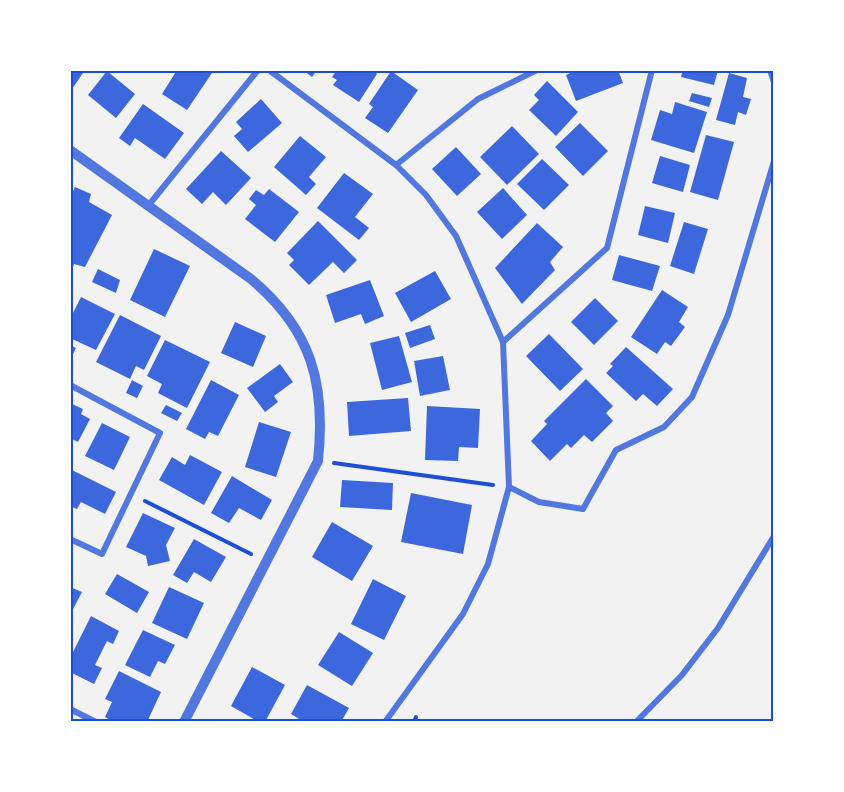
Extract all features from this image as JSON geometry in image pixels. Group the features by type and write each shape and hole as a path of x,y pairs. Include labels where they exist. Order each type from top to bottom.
{"street":[{"path":"148,206 258,70"},
{"path":"269,70 396,165 426,195 456,236 503,342 509,488 488,564 463,614 385,722"},
{"path":"396,165 478,99 537,70"},
{"path":"503,342 607,248 652,70"},
{"path":"770,70 774,82"},
{"path":"70,150 251,279 270,295 298,333 314,368 321,412 318,460 184,722"},
{"path":"509,488 538,502 583,509 616,450 664,427 692,397 728,315 774,161"},
{"path":"70,385 160,433 102,554 70,539"},
{"path":"636,722 682,675 718,628 774,536"},
{"path":"70,709 96,722"}],"path":[{"path":"318,460 509,488"},
{"path":"131,494 267,561"}],"building":[{"path":"70,70 85,70 70,92"},
{"path":"177,70 214,70 187,110 162,94"},
{"path":"303,70 317,70 312,77"},
{"path":"337,70 373,70 377,74 359,102 333,85 337,80 332,77"},
{"path":"577,70 618,70 623,83 576,101 566,75"},
{"path":"683,70 718,70 714,85 681,77"},
{"path":"107,71 135,94 116,118 88,95"},
{"path":"391,71 418,90 388,133 365,118 373,107 369,104"},
{"path":"729,73 747,78 743,97 751,99 746,115 738,112 735,125 716,120"},
{"path":"547,81 578,112 556,136 529,110 539,100 534,95"},
{"path":"692,93 712,98 709,107 689,101"},
{"path":"261,99 282,123 248,152 234,136 242,129 236,122"},
{"path":"675,102 707,112 694,153 651,140 660,110 672,114"},
{"path":"143,104 184,133 165,159 135,138 130,146 119,138"},
{"path":"580,123 608,151 583,176 555,147"},
{"path":"512,126 539,154 507,185 480,157"},
{"path":"706,135 734,142 718,200 690,192"},
{"path":"300,136 326,157 309,177 316,184 306,195 274,167"},
{"path":"456,147 481,174 457,196 432,169"},
{"path":"221,151 251,178 226,205 213,192 202,204 186,189"},
{"path":"660,156 690,165 683,192 652,183"},
{"path":"542,159 569,185 544,210 517,184"},
{"path":"344,173 373,194 355,217 369,228 359,240 317,208"},
{"path":"75,187 91,194 89,202 112,215 85,267 74,264 71,272 70,198"},
{"path":"503,188 527,215 502,239 477,212"},
{"path":"269,189 299,212 275,242 245,219 256,205 249,199 256,190 264,195"},
{"path":"645,206 675,213 668,243 638,235"},
{"path":"318,221 357,260 344,273 333,262 309,285 289,265 294,260 287,253"},
{"path":"684,222 708,229 694,274 670,266"},
{"path":"537,223 563,247 550,262 555,270 522,304 495,268"},
{"path":"154,249 190,266 165,317 130,300"},
{"path":"619,255 660,266 652,291 612,280"},
{"path":"98,269 120,280 116,293 92,282"},
{"path":"435,271 451,299 411,322 395,293"},
{"path":"370,280 384,316 365,324 361,314 335,323 326,295"},
{"path":"662,290 688,307 679,322 685,327 671,346 665,342 657,354 631,337"},
{"path":"81,297 115,314 96,350 70,338 70,319"},
{"path":"595,298 618,321 594,345 571,322"},
{"path":"120,315 161,336 144,370 136,366 130,379 96,362"},
{"path":"235,322 266,336 253,367 221,353"},
{"path":"430,325 435,339 410,348 405,333"},
{"path":"549,334 583,369 560,391 526,356"},
{"path":"399,336 412,382 382,390 370,343"},
{"path":"165,340 210,362 187,408 158,393 162,384 147,376"},
{"path":"70,345 76,348 70,360"},
{"path":"626,347 673,389 657,406 643,394 636,401 606,373 613,366 610,364"},
{"path":"443,356 450,390 420,396 414,361"},
{"path":"280,364 293,382 274,396 278,402 265,412 247,388"},
{"path":"586,379 613,406 606,413 613,421 592,442 584,435 571,448 567,444 550,461 531,441 547,424 544,421"},
{"path":"132,380 143,386 137,398 126,393"},
{"path":"211,380 239,395 218,436 209,432 205,439 186,429"},
{"path":"408,398 411,431 349,436 347,402"},
{"path":"70,403 83,409 81,414 90,419 78,442 70,438"},
{"path":"166,405 182,413 177,421 161,413"},
{"path":"427,406 480,409 478,448 459,447 458,461 425,460"},
{"path":"259,422 291,432 276,477 245,467"},
{"path":"102,423 130,437 114,470 85,456"},
{"path":"190,455 222,472 204,505 159,480 172,457 185,465"},
{"path":"70,469 116,492 105,514 81,502 77,509 70,506"},
{"path":"232,476 272,500 261,520 239,508 229,523 211,513"},
{"path":"342,480 393,483 392,510 340,507"},
{"path":"411,493 472,505 463,554 401,542"},
{"path":"143,513 175,528 166,545 170,561 148,566 146,556 126,547"},
{"path":"332,522 373,546 352,581 312,557"},
{"path":"194,539 226,557 211,582 194,572 187,583 173,575"},
{"path":"117,574 149,592 137,613 105,594"},
{"path":"373,579 406,596 384,640 351,624"},
{"path":"70,587 82,592 70,615"},
{"path":"169,587 204,603 187,639 152,623"},
{"path":"91,616 119,631 113,644 107,641 95,665 102,668 94,684 70,672 70,658"},
{"path":"143,630 175,645 165,664 158,661 150,677 125,665"},
{"path":"339,632 373,653 352,686 318,665"},
{"path":"252,667 285,685 265,722 259,722 231,706"},
{"path":"119,671 161,692 147,722 114,722 105,717 112,702 105,699"},
{"path":"307,685 349,708 341,722 304,722 291,714"}]}
